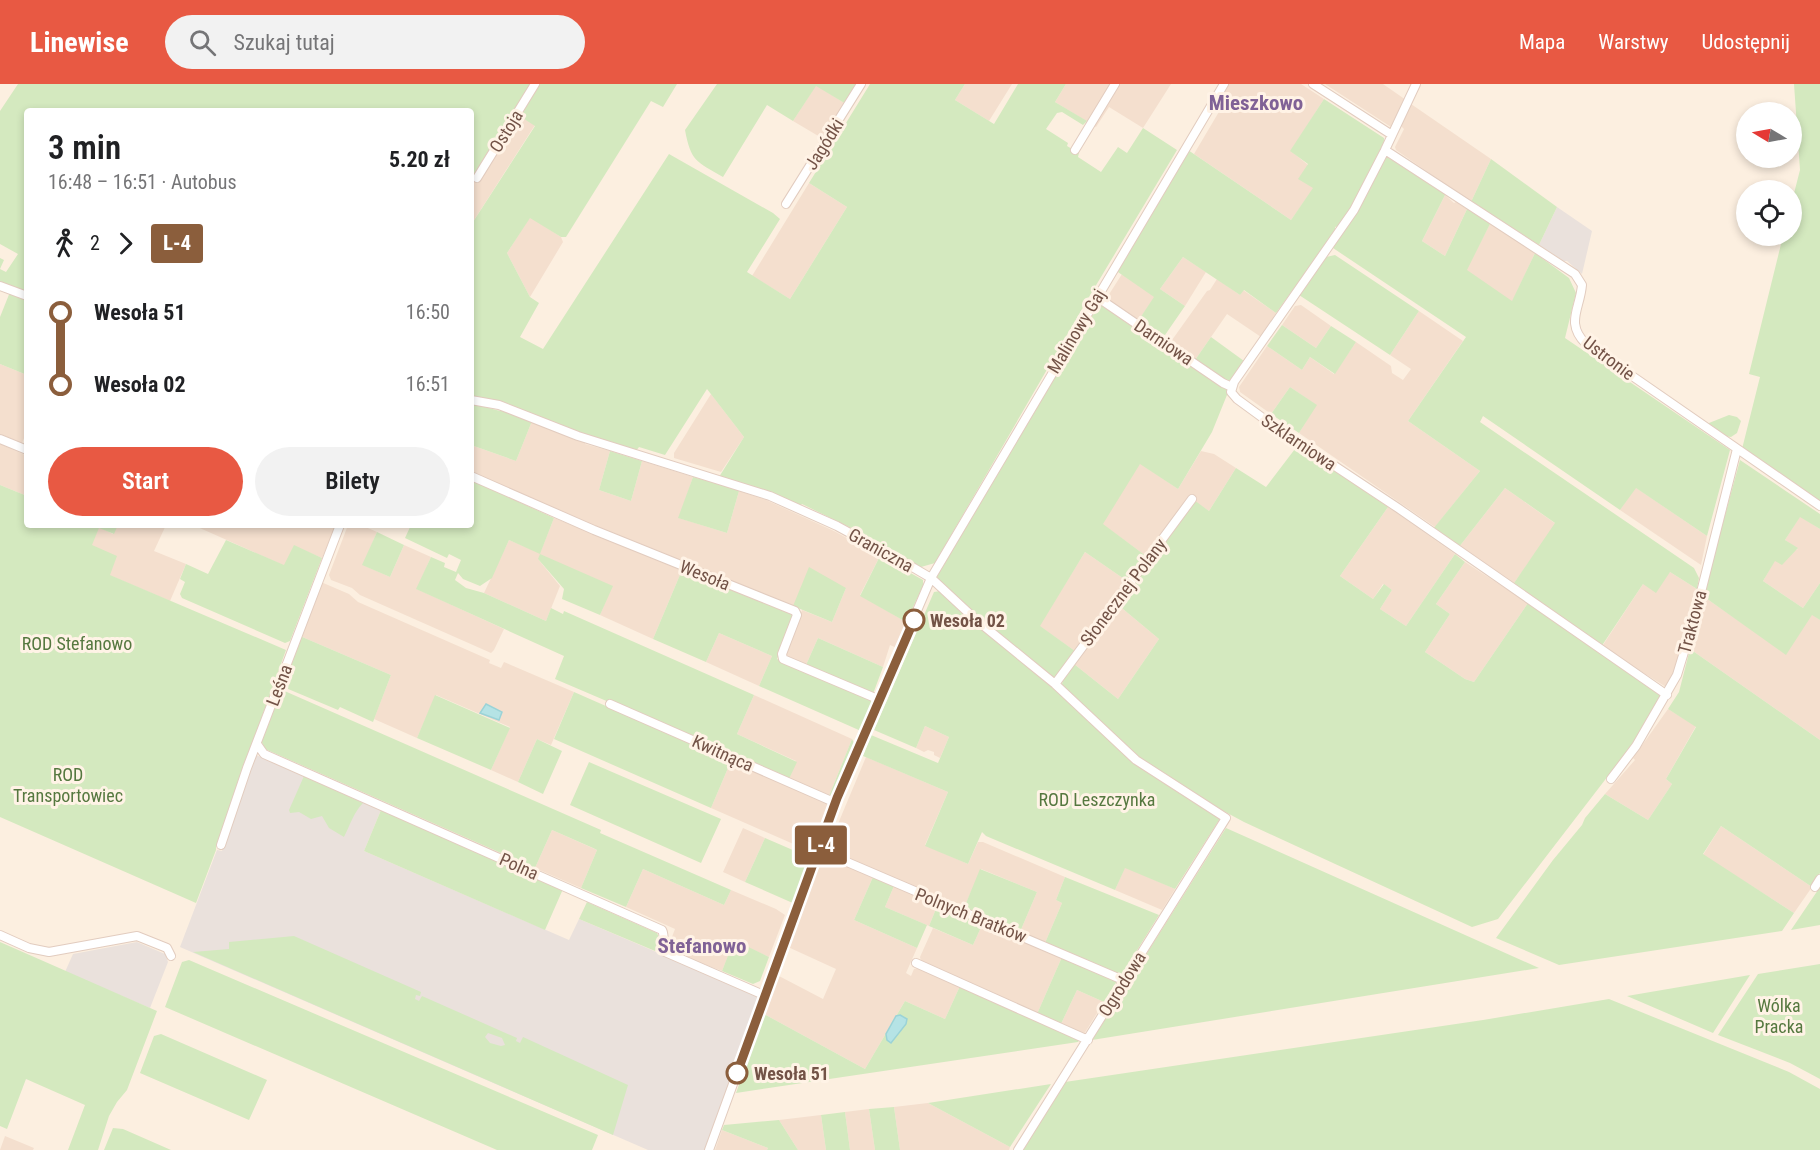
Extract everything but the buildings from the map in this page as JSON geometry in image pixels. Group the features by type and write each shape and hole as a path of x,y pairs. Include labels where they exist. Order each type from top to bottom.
{"street":[{"name":"Ostoja","path":"477,178 535,84"},
{"name":"Jagódki","path":"786,204 861,84"},
{"path":"1075,150 1115,84"},
{"name":"Malinowy Gaj","path":"710,1150 836,803 931,578 1224,84"},
{"path":"1313,84 1392,135"},
{"path":"1232,387 1341,231 1358,203 1416,84"},
{"name":"Ustronie","path":"1385,150 1575,274 1582,285 1574,322 1580,338 1820,506"},
{"path":"0,285 24,295"},
{"name":"Darniowa","path":"1097,297 1232,387"},
{"name":"Szklarniowa","path":"1232,387 1232,395 1249,409 1398,508 1667,695"},
{"name":"Graniczna","path":"474,401 499,405 578,436 770,496 847,531 931,578 974,618 1054,684 1136,760 1226,818"},
{"path":"0,439 24,449"},
{"name":"Traktowa","path":"1611,779 1636,746 1677,675 1695,616 1737,449"},
{"name":"Wesoła","path":"474,477 594,530 795,611 797,615 782,654 783,659 880,700"},
{"name":"Słonecznej Polany","path":"1054,684 1192,499"},
{"name":"Leśna","path":"221,845 339,528"},
{"name":"Kwitnąca","path":"610,704 836,803"},
{"name":"Polna","path":"257,744 264,754 662,930 665,952 766,996"},
{"name":"Ogrodowa","path":"1018,1150 1226,818"},
{"name":"Polnych Bratków","path":"819,850 1123,980"},
{"path":"1815,887 1820,879"},
{"path":"0,935 29,948 54,952 137,936 167,948 171,956"},
{"path":"916,963 1088,1040"}],"shaded area":[{"path":"965,84 1012,84 989,121 955,100"},
{"path":"1066,84 1171,84 1143,128 1109,107 1096,127 1055,102"},
{"path":"1229,84 1301,84 1324,99 1291,151 1308,165 1314,188 1291,220 1194,154 1223,105 1218,101"},
{"path":"1325,84 1383,84 1406,100 1395,125 1391,127"},
{"path":"816,85 846,104 826,136 820,137 793,121"},
{"path":"1411,104 1491,159 1471,202 1396,150 1395,147 1404,129 1401,126"},
{"path":"518,115 535,125 474,220 474,181"},
{"path":"809,183 847,207 790,299 752,276"},
{"path":"1445,195 1454,203 1467,209 1445,256 1422,241"},
{"path":"1557,207 1592,231 1582,274 1567,261 1539,245"},
{"path":"530,217 561,237 563,242 530,297 507,253"},
{"path":"1491,222 1535,253 1512,302 1466,270"},
{"path":"1183,257 1206,272 1185,306 1160,289"},
{"path":"1122,274 1155,297 1138,321 1109,301 1108,296"},
{"path":"1217,279 1240,295 1243,290 1276,313 1261,337 1227,314 1195,360 1174,346 1172,340"},
{"path":"1301,305 1331,326 1316,348 1282,325 1295,306"},
{"path":"1419,311 1463,341 1408,421 1480,471 1435,527 1299,433 1316,405 1290,387 1271,414 1240,392 1239,387 1267,346 1302,370 1310,357 1334,374 1356,342 1391,366 1392,373 1403,380 1411,369 1390,355"},
{"path":"0,364 24,374 24,438 22,443 0,434"},
{"path":"711,394 744,437 721,472 674,458 674,453"},
{"path":"532,421 585,442 585,444 610,451 599,490 631,501 642,461 693,477 679,518 727,533 739,491 766,500 834,531 880,556 860,595 906,622 897,648 890,645 883,667 818,638 806,665 785,655 802,610 832,622 846,588 793,606 557,512 474,475 474,446 516,461"},
{"path":"0,444 24,455 24,495 0,485"},
{"path":"1201,451 1214,454 1236,468 1209,511 1188,497 1146,556 1102,524 1140,463 1178,489"},
{"path":"1635,487 1707,536 1701,565 1620,510"},
{"path":"1505,488 1556,524 1512,586 1459,547"},
{"path":"1388,507 1455,554 1406,626 1380,609 1392,590 1383,584 1373,599 1340,576"},
{"path":"1800,516 1820,529 1820,583 1803,608 1763,581 1775,560 1798,549 1785,540"},
{"path":"554,518 682,570 653,639 600,615 612,586 538,559 560,586 546,621 484,593 509,540 540,553"},
{"path":"99,528 113,534 116,528 165,528 154,551 186,564 170,601 109,575 91,545"},
{"path":"200,528 335,528 322,558 294,546 285,566"},
{"path":"347,528 368,528 377,532 363,565 390,577 404,545 431,557 417,589 504,629 491,653 360,595 352,588 331,580 329,575"},
{"path":"1085,552 1127,581 1075,651 1039,626"},
{"path":"1465,562 1528,603 1474,682 1465,679 1425,652 1450,614 1436,604"},
{"path":"1670,572 1697,589 1692,618 1679,661 1666,687 1601,648 1643,584"},
{"path":"321,582 349,594 358,602 490,660 489,663 501,668 504,662 574,692 551,745 537,739 518,782 491,770 510,727 436,695 417,738 374,719 391,675 300,636"},
{"path":"1703,596 1786,654 1812,614 1820,620 1820,740 1690,649"},
{"path":"1117,604 1159,639 1118,699 1074,664"},
{"path":"719,633 772,656 759,686 706,662"},
{"path":"754,695 852,739 829,796 789,779 796,761 737,734"},
{"path":"1668,709 1696,726 1666,779 1672,784 1648,820 1605,794 1635,760 1633,758"},
{"path":"925,726 949,737 940,758 934,755 934,752 928,750 924,752 916,748"},
{"path":"256,755 381,810 364,851 569,940 579,919 757,995 760,1002 706,1150 648,1150 180,947 217,850 222,851"},
{"path":"866,757 948,792 925,845 968,864 978,842 983,842 1065,877 1056,900 1062,903 1045,943 1020,932 1037,892 981,869 964,908 827,850"},
{"path":"731,761 831,805 814,853 711,808"},
{"path":"1721,826 1812,887 1794,913 1703,855"},
{"path":"743,828 765,838 745,882 723,872"},
{"path":"552,830 597,850 581,888 535,868"},
{"path":"822,855 873,877 854,920 917,948 906,973 911,976 914,969 919,968 960,986 945,1019 905,1001 865,1069 764,1014 779,976 823,999 836,969 788,947"},
{"path":"1125,867 1175,889 1162,910 1115,890"},
{"path":"643,869 724,905 731,890 785,915 769,957 734,941 722,971 667,950 675,929 626,907"},
{"path":"894,886 938,904 929,926 885,907"},
{"path":"983,923 1062,957 1037,1014 921,961 920,957 933,928 973,945"},
{"path":"137,942 165,954 168,962 150,1008 65,972 73,954"},
{"path":"1077,990 1104,1002 1084,1034 1061,1024"},
{"path":"928,1103 1010,1147 1009,1150 900,1150 894,1107"},
{"path":"869,1109 875,1150 850,1150 845,1112"},
{"path":"821,1115 826,1150 798,1150 779,1120"},
{"path":"722,1130 768,1148 767,1150 715,1150"},
{"path":"5,1136 34,1148 33,1150 0,1150"}],"green space":[{"path":"18,84 534,84 474,181 474,108 24,108 24,291 0,282 0,269 6,272 18,254 0,244 0,111"},
{"path":"540,84 677,84 663,107 651,101 566,237 561,237 530,218 507,253 530,297 539,303 520,337 543,349 669,154 780,219 747,272 790,299 847,207 809,183 870,84 965,84 955,100 994,124 1018,84 1066,84 1055,102 1087,121 1083,125 1062,112 1057,113 1046,129 1068,143 1067,146 1079,153 1078,157 1101,172 1118,147 1127,153 1143,128 1177,150 935,563 921,567 802,504 800,506 719,477 744,437 707,389 665,455 639,447 636,451 474,398 474,220 535,126 518,115"},
{"path":"717,84 858,84 846,104 816,86 793,121 767,105 723,177 696,160 690,149 685,130"},
{"path":"1794,84 1820,84 1820,501 1742,449 1760,377 1749,374 1781,246 1802,246 1802,180 1797,180 1800,168 1802,168 1802,102 1795,102"},
{"path":"1324,99 1384,138 1384,143 1357,198 1340,226 1335,227 1335,232 1276,313 1244,290 1240,295 1183,257 1160,289 1185,306 1165,335 1159,336 1138,321 1154,297 1115,270 1188,150 1291,220 1313,188 1298,179 1308,164 1290,151"},
{"path":"1387,157 1446,193 1422,241 1445,256 1468,207 1491,222 1467,270 1512,301 1535,253 1569,278 1576,293 1565,338 1730,450 1707,536 1636,488 1620,510 1483,416 1480,422 1694,568 1699,578 1697,589 1670,572 1656,593 1643,584 1601,647 1512,586 1555,523 1505,488 1459,547 1433,529 1480,471 1408,421 1466,337 1333,248 1362,201 1382,160"},
{"path":"1491,159 1557,207 1539,245 1471,202"},
{"path":"1335,255 1419,311 1390,355 1299,295 1326,257"},
{"path":"10,292 24,298 24,374 0,364 0,317"},
{"path":"1104,304 1229,390 1212,432 1178,489 1140,464 1103,524 1146,556 1127,581 1085,552 1040,626 1075,651 1057,677 1053,677 983,623 936,578 1095,305"},
{"path":"1282,325 1316,348 1331,326 1356,342 1335,374 1310,357 1302,370 1267,346"},
{"path":"1211,337 1244,361 1230,380 1225,381 1195,360"},
{"path":"1290,387 1317,405 1299,433 1271,414"},
{"path":"474,404 500,411 501,409 532,421 516,461 474,446"},
{"path":"1729,415 1741,421 1737,433 1731,437 1724,436 1709,426 1709,423"},
{"path":"1298,445 1388,507 1340,576 1373,599 1384,584 1392,590 1380,609 1406,626 1455,554 1465,562 1436,604 1450,614 1425,652 1465,679 1474,682 1528,603 1660,692 1662,696 1642,731 1498,919 1472,927 1244,822 1179,787 1140,760 1062,685 1063,678 1074,664 1118,699 1159,639 1117,604 1194,500 1209,511 1236,468 1266,487"},
{"path":"610,451 642,461 631,501 599,490"},
{"path":"1740,460 1820,514 1820,529 1800,517 1785,540 1798,548 1782,565 1775,561 1763,581 1803,608 1820,583 1820,620 1812,615 1786,655 1703,596"},
{"path":"693,477 739,491 727,533 678,518"},
{"path":"474,481 554,518 540,554 509,540 492,578 480,586 463,579 458,573 455,580 466,588 484,593 546,621 551,608 563,614 564,611 754,695 737,734 797,762 789,779 555,679 564,656 416,589 431,557 445,563 444,567 456,572 461,560 449,554 447,558 405,538 410,528 474,528"},
{"path":"0,485 24,495 24,528 99,528 92,545 117,556 110,575 286,650 196,903 0,817"},
{"path":"99,528 117,528 114,534"},
{"path":"377,532 404,545 390,577 362,565"},
{"path":"226,540 284,565 294,545 322,558 290,641 285,643 182,598 180,594 185,582 180,579 186,564 208,574"},
{"path":"540,554 613,586 600,615 562,599 564,589 538,559"},
{"path":"880,556 923,580 923,586 906,622 860,596"},
{"path":"809,567 846,588 832,622 793,606"},
{"path":"682,570 794,614 777,659 874,702 861,731 759,686 772,656 719,633 706,662 653,639"},
{"name":"ROD Leszczynka","path":"940,591 1033,668 1138,766 1221,817 1175,889 1125,868 1115,890 986,836 982,832 968,864 925,846 948,792 863,756 871,735 938,763 949,737 925,726 916,748 874,730 934,592"},
{"path":"300,636 391,675 373,722 340,707 338,710 281,686"},
{"path":"818,638 883,667 873,694 806,665"},
{"path":"1690,649 1820,740 1820,873 1812,887 1721,826 1703,854 1794,913 1782,931 1559,965 1496,938 1605,794 1648,820 1672,784 1666,779 1696,727 1668,709 1679,692"},
{"path":"280,689 601,830 600,833 731,890 724,905 643,869 626,907 581,888 597,850 552,830 535,868 265,749 261,740"},
{"path":"574,692 731,761 711,808 554,739"},
{"path":"435,695 510,728 491,770 417,738"},
{"path":"537,739 562,751 543,794 518,782"},
{"path":"852,739 854,743 833,794 829,796"},
{"path":"589,762 721,819 701,863 570,805"},
{"path":"304,776 363,803 344,837 329,828 322,816 311,819 299,812 290,813 289,810"},
{"path":"381,810 563,889 545,930 364,851"},
{"path":"1226,828 1539,968 1092,1040"},
{"path":"765,838 809,857 811,861 795,904 745,882"},
{"path":"980,869 1037,892 1020,932 964,908"},
{"path":"873,877 894,886 885,907 927,925 917,948 854,920"},
{"path":"1065,877 1159,915 1121,976 1045,943 1062,903 1056,900"},
{"path":"1820,887 1820,925 1791,930"},
{"path":"587,902 657,933 660,940 655,951 579,919"},
{"path":"938,904 983,923 973,945 929,926"},
{"path":"294,936 421,992 420,996 416,995 415,999 419,1001 422,996 517,1038 516,1041 520,1043 523,1037 628,1085 613,1135 193,952 229,949 229,942","holes":["488,1033 502,1038 505,1045 501,1046 490,1043 485,1037"]},
{"path":"734,940 769,957 760,981 753,984 722,971"},
{"path":"0,942 157,1011 127,1090 109,1116 98,1150 68,1150 85,1105 26,1079 7,1129 0,1126"},
{"path":"1062,957 1117,981 1104,1002 1077,990 1061,1024 1037,1014"},
{"path":"189,960 598,1135 592,1150 497,1150 165,1007 182,962"},
{"name":"Wólka Pracka","path":"1820,964 1820,1079 1790,1063 1718,1035 1758,974"},
{"path":"1750,975 1713,1033 1627,996"},
{"path":"960,986 1080,1039 1078,1042 736,1093 764,1014 865,1069 905,1001 945,1019"},
{"path":"1609,999 1789,1072 1820,1089 1820,1150 1022,1150 1065,1082"},
{"path":"161,1034 267,1080 249,1120 140,1073 154,1036"},
{"path":"1051,1084 1010,1147 928,1103"},
{"path":"894,1107 900,1150 875,1150 869,1109"},
{"path":"845,1112 850,1150 826,1150 821,1115"},
{"path":"779,1120 798,1150 767,1150 768,1148 722,1130 724,1125"},
{"path":"113,1128 123,1129 171,1150 104,1150"}],"water":[{"path":"486,704 502,712 499,720 480,713"},
{"path":"900,1015 907,1019 906,1024 891,1043 887,1040 886,1034 896,1016"}],"bus line":[{"name":"L-4","path":"737,1073 837,798 914,620"}],"place":[{"name":"Wesoła 02","path":"914,620"},
{"name":"Wesoła 51","path":"737,1073"}],"district":[{"name":"Mieszkowo","path":"1256,103"},
{"name":"Stefanowo","path":"702,946"}],"park label":[{"name":"ROD Stefanowo","path":"77,643"},
{"name":"ROD Transportowiec","path":"68,784"}]}
